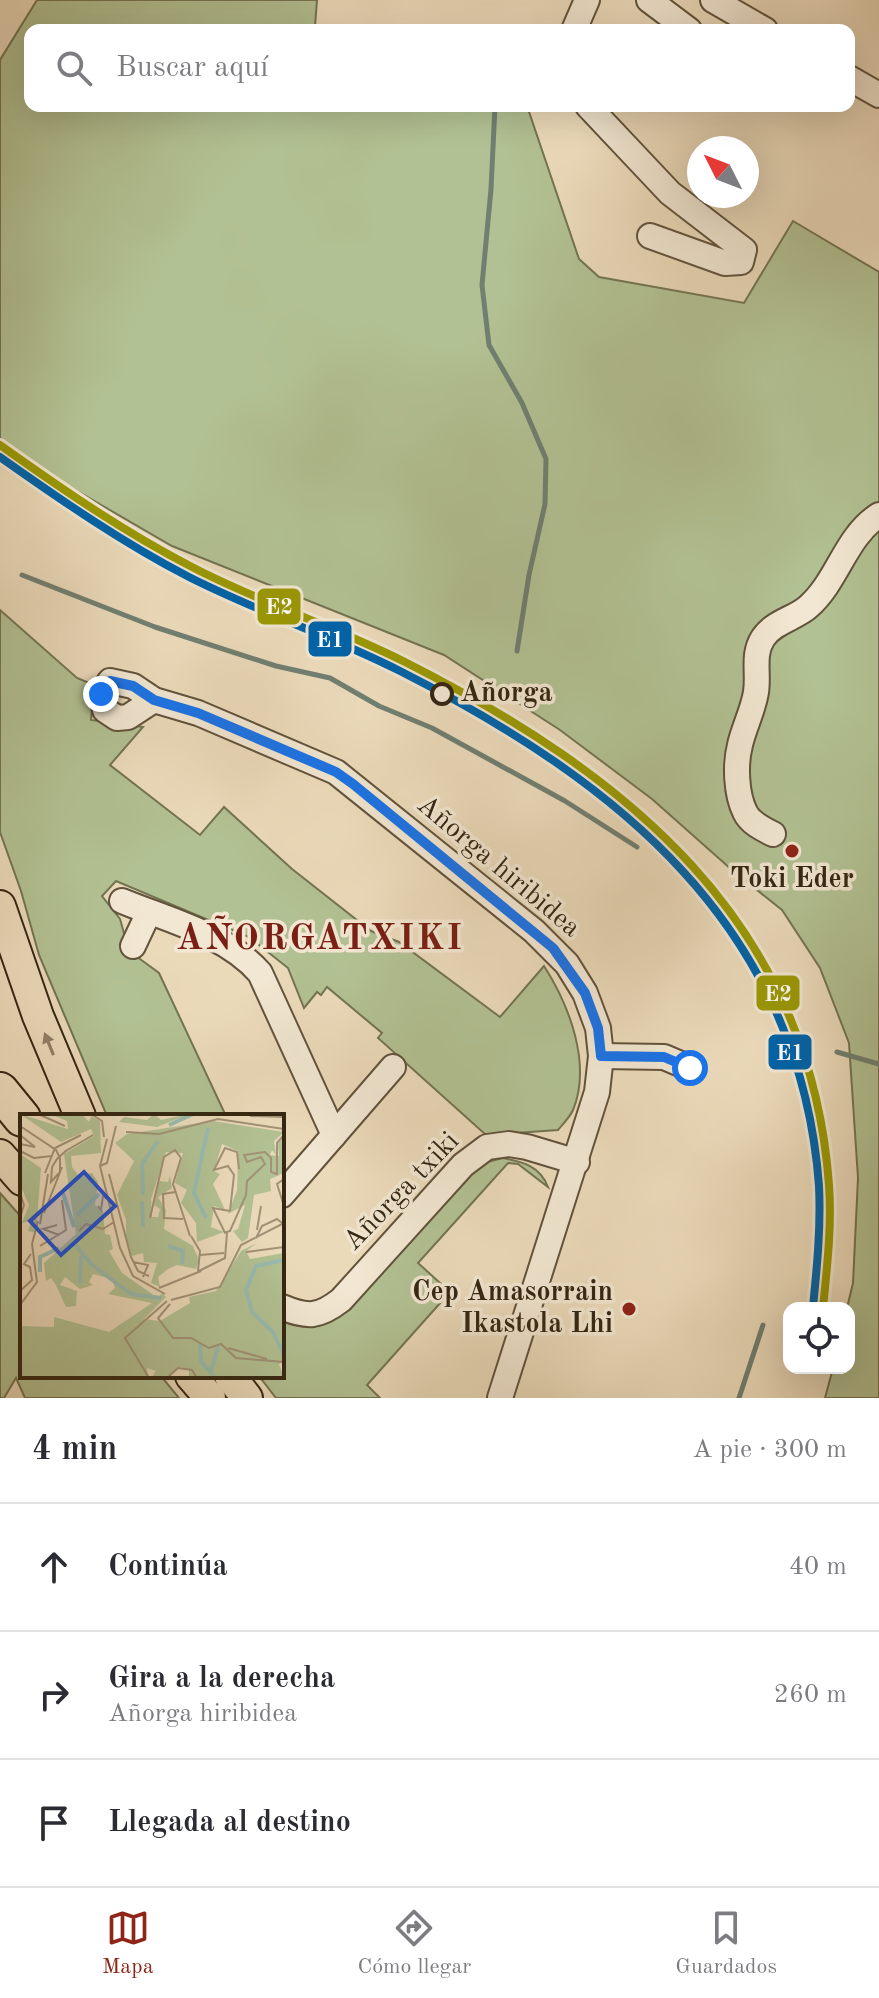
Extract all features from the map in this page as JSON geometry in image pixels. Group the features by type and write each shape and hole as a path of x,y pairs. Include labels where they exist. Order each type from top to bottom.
{"highway":[{"path":"0,1091 20,1116"}],"main road":[{"path":"0,906 38,1016 79,1114"},
{"path":"0,1155 20,1178"},
{"path":"193,1378 210,1398"},
{"path":"232,1378 247,1398"}],"street":[{"path":"577,24 587,0"},
{"path":"649,0 681,24"},
{"path":"713,0 740,24"},
{"path":"855,81 879,95"},
{"path":"594,112 670,193 744,250 741,262 725,263 650,236"},
{"path":"773,834 754,824 745,813 738,781 739,746 753,707 758,681 755,664 758,651 762,639 772,628 807,608 829,581 859,533 879,515"},
{"name":"Añorga hiribidea","path":"154,700 128,717 117,718 105,710 101,694 110,681 133,686 154,700 198,713 336,772 553,948 585,993 598,1028 601,1056 597,1092 500,1398"},
{"path":"122,901 230,945 260,973 334,1135"},
{"path":"133,946 149,912"},
{"path":"601,1056 664,1057 690,1068"},
{"path":"284,1193 393,1067"},
{"name":"Añorga txiki","path":"284,1308 305,1315 326,1312 341,1300 463,1165 487,1147 509,1144 527,1147 577,1162"}],"green space":[{"path":"37,0 317,0 315,24 24,24 24,112 529,112 579,259 599,277 744,303 793,221 879,272 879,1398 825,1398 831,1374 855,1374 855,1302 848,1302 853,1283 858,1178 849,1043 820,968 782,910 652,799 560,730 444,655 172,546 51,476 0,438 0,60"},
{"path":"0,610 77,678 94,685 91,720 143,727 110,765 200,835 224,807 292,869 371,931 399,942 500,1017 544,966 562,998 579,1055 578,1092 572,1113 558,1130 486,1135 378,1038 382,1033 327,987 321,995 317,992 304,1008 288,968 249,937 116,881 102,896 120,919 129,951 159,973 225,1114 106,1114 39,955 0,832"},
{"path":"503,1158 524,1163 540,1174 548,1187 518,1164 508,1163 418,1263 450,1292 367,1385 380,1398 276,1398 261,1378 284,1378 284,1322 307,1326 345,1312 483,1163"},
{"path":"0,1193 20,1216 20,1378 163,1378 179,1398 25,1398 16,1378 4,1398 0,1398"}],"waterway":[{"path":"495,112 482,285 489,345 522,403 546,459 545,504 529,575 517,651"},
{"path":"22,575 155,627 276,666 330,678 379,706 432,728 565,801 637,847"},
{"path":"837,1052 879,1064"},
{"path":"739,1398 763,1325"}],"transit line":[{"name":"E2","path":"0,445 167,554 218,580 379,649 486,706 562,754 631,807 693,866 745,933 786,1008 814,1091 830,1200 824,1302"},
{"name":"E1","path":"0,457 164,564 241,602 374,658 480,714 554,761 623,814 684,872 735,938 776,1011 804,1094 819,1186 813,1302"}],"place":[{"name":"Añorga","path":"442,694"},
{"name":"Toki Eder","path":"792,851"},
{"name":"Cep Amasorrain Ikastola Lhi","path":"629,1309"}],"district":[{"name":"AÑORGATXIKI","path":"320,940"}],"route":[{"path":"101,694 110,681 133,686 154,700 198,713 336,772 553,948 585,993 598,1028 601,1056 664,1057 690,1068"}]}
